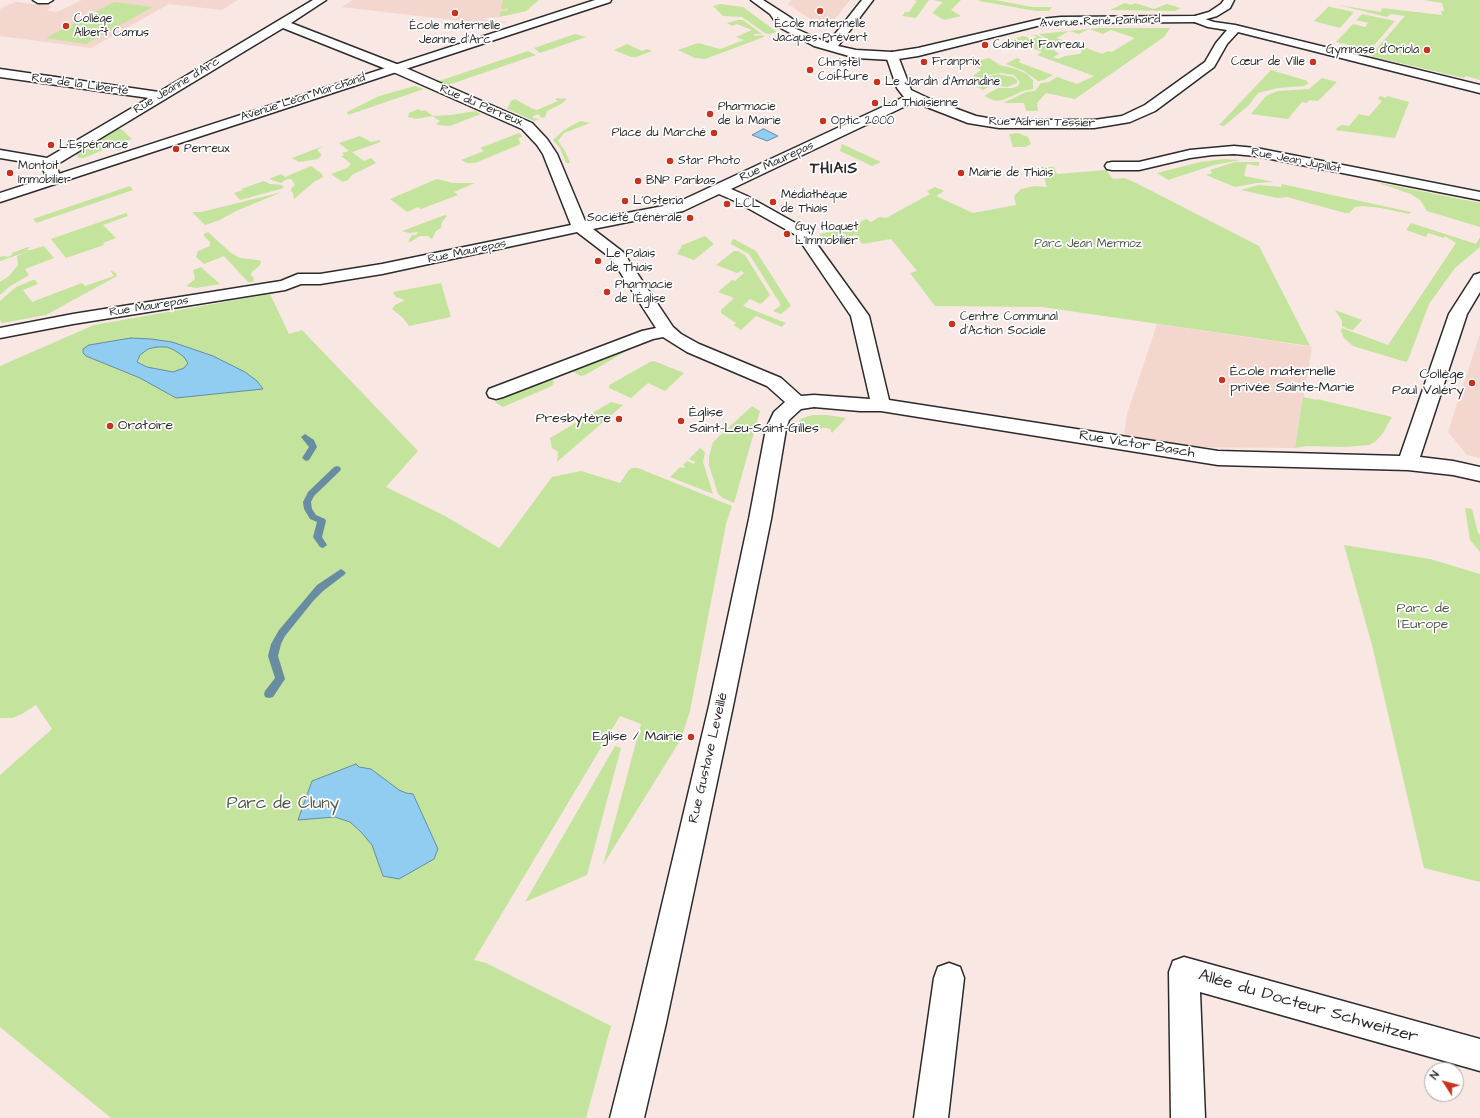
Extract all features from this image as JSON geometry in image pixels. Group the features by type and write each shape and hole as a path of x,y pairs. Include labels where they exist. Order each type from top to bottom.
{"street":[{"path":"38,0 48,0"},
{"name":"Rue Jeanne d'Arc","path":"48,164 321,0"},
{"name":"Avenue Léon Marchand","path":"0,198 54,179 606,0"},
{"path":"756,0 775,13 783,25 790,30 808,40 833,44 868,0"},
{"name":"Avenue René Panhard","path":"833,44 857,54 892,56 918,52 1029,24 1061,20 1196,19 1213,14 1226,6 1230,0"},
{"path":"1213,14 1226,20 1235,28"},
{"path":"1196,19 1212,25 1235,28 1480,89"},
{"name":"Rue du Perreux","path":"281,24 395,68 527,126 542,142 550,154 580,227"},
{"name":"Rue Adrien Tessier","path":"892,56 906,93 973,120 990,123 1083,125 1116,121 1134,116 1150,108 1210,64 1222,43 1235,28"},
{"name":"Avenue René Panhard","path":"833,44 893,48 965,39"},
{"name":"Rue de la Liberté","path":"0,73 161,96"},
{"name":"Rue Maurepas","path":"0,333 73,319 285,285 298,279 320,279 382,270 580,227 678,208 854,126 913,96"},
{"name":"Rue Jean Jupillat","path":"1112,166 1139,166 1212,150 1234,150 1256,152 1480,196"},
{"path":"0,154 39,160 48,164 54,179"},
{"path":"718,189 742,199 801,232 860,316 870,353 881,405"},
{"path":"580,227 617,255 667,331 693,348 774,382 796,403"},
{"path":"1408,462 1458,314 1480,278"},
{"path":"496,393 648,335 667,331"},
{"name":"Rue Victor Basch","path":"796,403 814,400 860,405 881,405 1218,458 1408,462 1453,468 1480,474"},
{"name":"Rue Gustave Leveillé","path":"627,1118 650,1023 721,706 760,519 776,429 781,417 796,403"},
{"name":"Allée du Docteur Schweitzer","path":"1188,1118 1184,972 1480,1055"},
{"path":"932,1118 949,978"}],"shaded area":[{"name":"Collège Albert Camus","path":"82,0 238,0 222,10 169,4 91,48 0,36 0,9 15,2 52,6 47,11 57,12"},
{"name":"École maternelle Jeanne d'Arc","path":"353,0 539,0 526,11 499,17 483,18 507,22 498,25 341,7"},
{"name":"École maternelle Jacques Prévert","path":"792,0 850,0 830,25 819,25 788,4"},
{"name":"École maternelle privée Sainte-Marie","path":"1157,324 1312,347 1295,448 1191,447 1124,434 1127,414"},
{"name":"Collège Paul Valéry","path":"1480,334 1480,458 1467,455 1448,432"}],"green space":[{"path":"503,0 539,0 526,11 499,17 501,11 508,11 508,8 501,9"},
{"path":"914,0 929,0 916,18 902,16 905,12 909,12 917,1"},
{"path":"933,0 961,0 951,10 961,16 944,20 932,13 943,2"},
{"path":"995,0 1032,7 1052,7 1049,11 1036,11 979,1"},
{"name":"Gymnase d'Oriola","path":"1424,0 1480,0 1480,80 1466,76 1464,78 1370,56 1405,16 1391,14 1387,17 1338,5 1381,12 1382,8 1442,15 1441,11 1444,11 1442,3"},
{"path":"114,2 153,7 86,44 46,38"},
{"path":"1125,3 1131,5 1135,3 1154,9 1167,4 1181,8 1175,11 1110,10"},
{"path":"720,4 743,7 777,32 769,34 765,33 742,17 723,16 713,6"},
{"path":"1329,6 1354,12 1340,28 1314,21"},
{"path":"1362,14 1395,21 1370,50 1336,42 1353,24 1365,27 1368,23 1356,20"},
{"path":"743,20 762,34 754,34 754,36 763,35 764,37 705,59 695,58 678,50 698,43 720,49 744,40 736,37 752,30 737,24 732,26 727,23"},
{"path":"1170,28 1164,37 1075,99 1046,93 1037,103 1038,111 1026,111 1024,103 1003,103 1026,92 1035,91 1041,83 1049,82 1057,77 1077,84 1094,76 1037,55 1042,52 1009,40 1023,36 1032,39 1037,37 1033,35 1037,35 1054,45 1054,50 1059,54 1053,57 1058,59 1065,56 1080,54 1082,51 1079,48 1081,46 1102,54 1108,51 1112,52 1135,38 1111,30 1103,34 1089,29"},
{"path":"1089,29 1079,34 1069,31"},
{"path":"1069,31 1057,38 1079,46 1056,45 1039,34"},
{"path":"575,34 586,37 540,53 534,48"},
{"path":"627,44 642,51 647,49 652,51 636,57 631,57 614,50"},
{"path":"528,51 536,55 448,85 439,81"},
{"path":"989,58 1000,65 1016,69 1027,74 1033,80 1033,89 1023,91 1003,100 995,101 984,96 998,88 1013,88 1018,86 1020,82 1014,75 1001,73 988,75 984,80 973,80 974,75 981,70 970,63"},
{"path":"1017,58 1021,60 1018,62 1053,75 1044,80 1038,81 1024,71 1006,64"},
{"path":"1271,70 1308,81 1306,82 1309,83 1304,86 1278,88 1258,93 1249,105 1224,126 1219,125"},
{"path":"998,74 1013,77 1017,80 1017,83 1007,87 992,85 983,90 972,84 988,81 989,76"},
{"path":"1322,78 1337,82 1318,101 1310,100 1306,103 1302,102 1288,119 1251,114 1265,97 1270,94 1278,91 1309,89"},
{"path":"415,86 424,89 348,115 347,112 379,96"},
{"path":"1380,96 1386,98 1387,96 1409,102 1395,138 1335,130 1341,125 1349,126 1359,114 1369,116 1382,101 1378,99"},
{"path":"565,98 566,100 547,111 545,117 542,118 538,114 533,116 533,118 539,119 534,121 507,109 511,101 515,99 537,110 558,101 555,99"},
{"path":"418,109 422,111 425,110 433,116 476,111 481,114 450,126 436,124 440,121 432,116 416,119 408,117 409,113"},
{"path":"580,121 590,123 564,133 558,141 565,151 570,163 566,163 560,148 553,140 564,130"},
{"path":"117,129 121,129 132,139 83,158 79,158 76,155"},
{"path":"519,133 523,136 518,139 521,144 475,163 467,163 461,160 484,151 480,148"},
{"path":"1018,133 1028,137 1031,144 1025,147 1013,147 1009,134"},
{"path":"360,136 371,142 379,140 381,142 352,152 364,161 371,158 376,163 352,175 348,180 343,182 331,174 347,168 351,164 341,156 344,155 342,153 349,151 339,143"},
{"path":"842,144 881,162 872,166 840,151"},
{"path":"323,146 318,149 322,155 318,159 299,162 292,158"},
{"path":"1225,159 1240,160 1214,165 1168,180 1157,173 1200,162"},
{"path":"1235,162 1259,162 1259,166 1247,164 1244,176 1274,182 1235,187 1206,175 1212,173 1210,170"},
{"path":"311,166 322,174 323,177 314,182 294,199 291,191 292,187 295,185 291,179 287,179 281,183 269,179 281,174 285,177"},
{"name":"Parc Jean Mermoz","path":"1041,167 1054,167 1057,174 1106,170 1113,179 1125,178 1259,246 1310,346 1042,307 935,306 910,273 917,271 891,239 862,244 856,235 824,242 819,234 851,227 866,219 871,222 879,217 886,218 930,194 927,191 935,187 944,191 936,196 973,213 1016,205 1014,196 1021,189 1035,186 1047,187"},
{"path":"437,179 453,183 475,183 454,192 458,195 421,209 418,207 407,212 390,199"},
{"path":"264,181 270,184 282,185 284,188 240,200 234,193 243,190 241,189"},
{"path":"1376,182 1480,203 1480,227 1427,211 1420,200 1411,194"},
{"path":"1282,184 1411,212 1409,214 1364,206 1355,207 1349,213 1345,213 1287,197 1277,198 1241,190 1259,185 1281,187"},
{"path":"130,186 133,190 36,223 33,219"},
{"path":"282,192 236,211 220,220 205,225 192,212 201,212"},
{"path":"126,213 128,216 103,225 116,238 103,243 104,245 66,258 51,239"},
{"path":"445,215 447,216 442,222 441,228 436,231 432,239 428,236 420,236 408,242 412,235 416,235 418,232 409,233 402,231"},
{"path":"1411,223 1476,244 1480,237 1480,247 1455,268 1429,304 1406,362 1353,346 1344,338 1341,331 1342,328 1388,345 1456,243 1445,236 1444,238 1428,233 1426,237 1406,230"},
{"path":"208,232 231,253 240,258 261,261 260,265 252,272 251,275 254,278 253,282 248,282 224,256 204,264 196,257 198,251 210,246 210,242 204,236 204,234"},
{"path":"705,236 714,244 694,260 677,254 682,246 680,246"},
{"path":"734,239 756,251 791,306 781,314 773,311 781,305 749,254 731,244 732,240"},
{"path":"44,246 54,258 25,269 29,275 9,287 0,295 0,282 9,276 18,265 17,256 29,251 0,261 0,257 8,257 12,255 12,253 28,247 30,247 27,250 31,250"},
{"path":"734,251 738,251 745,255 770,295 761,304 750,299 743,306 786,323 782,327 756,316 741,330 733,325 736,323 721,313 721,310 734,298 718,292 732,280 735,281 744,273 741,271 737,273 716,265"},
{"path":"201,267 220,284 196,288 186,286 195,279 193,270"},
{"path":"110,270 116,273 117,276 46,315 2,323 0,320 0,301 16,287 35,280 38,284 23,290 32,302 82,283 85,286 114,276"},
{"path":"441,283 451,317 409,326 403,318 392,309 395,305 405,300 396,297 393,292"},
{"name":"Parc de Cluny","path":"270,294 289,334 302,330 418,451 386,487 445,516 499,548 498,550 552,477 581,471 620,483 628,471 632,468 638,468 732,506 726,524 690,711 681,739 603,865 641,724 620,716 474,960 486,963 611,1026 586,1118 111,1118 0,1027 0,775 52,729 36,705 22,714 12,718 0,718 0,366 94,325"},
{"path":"1335,310 1362,320 1353,330 1348,329 1342,326 1342,321"},
{"path":"632,345 630,349 585,375 581,376 574,372 574,368"},
{"path":"654,361 684,373 665,391 648,383 631,398 609,388 611,384"},
{"path":"545,378 554,382 552,386 503,407 495,402"},
{"path":"1303,397 1392,417 1383,433 1376,441 1369,445 1344,447 1307,446 1295,448"},
{"path":"611,402 623,405 557,462 558,452 552,448 550,438"},
{"path":"752,406 760,411 734,503 718,494 709,465 709,457 713,442"},
{"path":"812,415 827,415 846,418 832,433 830,429 826,428 816,428 799,432 793,430 801,419"},
{"path":"700,448 705,453 703,462 713,494 670,477 680,467 685,467 683,465 687,461 694,464 695,462 689,459"},
{"path":"1465,508 1472,509 1478,533 1480,534 1480,552 1470,540"},
{"name":"Parc de l'Europe","path":"1344,545 1430,559 1480,574 1480,882 1424,868 1372,645"},
{"path":"615,746 621,748 587,875 525,902"}],"water":[{"path":"763,129 778,136 767,141 752,135"},
{"path":"131,338 172,342 213,356 245,372 257,381 263,389 176,398 140,378 86,356 83,353 83,349 89,345","holes":["167,347 183,356 188,363 184,368 173,372 147,367 137,362 140,355 148,349"]},
{"path":"356,764 359,767 371,769 399,790 413,794 438,849 434,859 399,879 383,876 372,845 350,822 335,817 298,820 312,781"}],"waterway":[{"path":"305,437 311,442 313,447 306,458"},
{"path":"323,545 317,537 322,521 313,517 308,509 307,502 311,494 337,469"},
{"path":"269,694 280,679 273,656 276,644 282,633 311,597 320,588 341,573"}],"place":[{"name":"École maternelle Jacques Prévert","path":"820,11"},
{"name":"École maternelle Jeanne d'Arc","path":"455,13"},
{"name":"Collège Albert Camus","path":"66,26"},
{"name":"Cabinet Favreau","path":"985,45"},
{"name":"Gymnase d'Oriola","path":"1427,50"},
{"name":"Franprix","path":"924,62"},
{"name":"Cœur de Ville","path":"1313,62"},
{"name":"Christel Coiffure","path":"810,70"},
{"name":"Le Jardin d'Amandine","path":"877,82"},
{"name":"La Thiaisienne","path":"875,103"},
{"name":"Pharmacie de la Mairie","path":"710,114"},
{"name":"Optic 2000","path":"823,121"},
{"name":"Place du Marché","path":"714,133"},
{"name":"L'Espérance","path":"51,145"},
{"name":"Perreux","path":"176,149"},
{"name":"Star Photo","path":"670,161"},
{"name":"Montoit Immobilier","path":"10,173"},
{"name":"Mairie de Thiais","path":"961,173"},
{"name":"BNP Paribas","path":"638,181"},
{"name":"L'Osteria","path":"625,201"},
{"name":"Médiathèque de Thiais","path":"773,202"},
{"name":"LCL","path":"727,204"},
{"name":"Société Générale","path":"690,218"},
{"name":"Guy Hoquet L'Immobilier","path":"787,234"},
{"name":"Le Palais de Thiais","path":"598,261"},
{"name":"Pharmacie de l'Église","path":"607,292"},
{"name":"Centre Communal d'Action Sociale","path":"952,324"},
{"name":"École maternelle privée Sainte-Marie","path":"1222,380"},
{"name":"Collège Paul Valéry","path":"1472,383"},
{"name":"Presbytère","path":"619,419"},
{"name":"Église Saint-Leu-Saint-Gilles","path":"681,421"},
{"name":"Oratoire","path":"110,426"},
{"name":"Eglise / Mairie","path":"691,737"}],"district":[{"name":"THIAIS","path":"834,170"}]}
